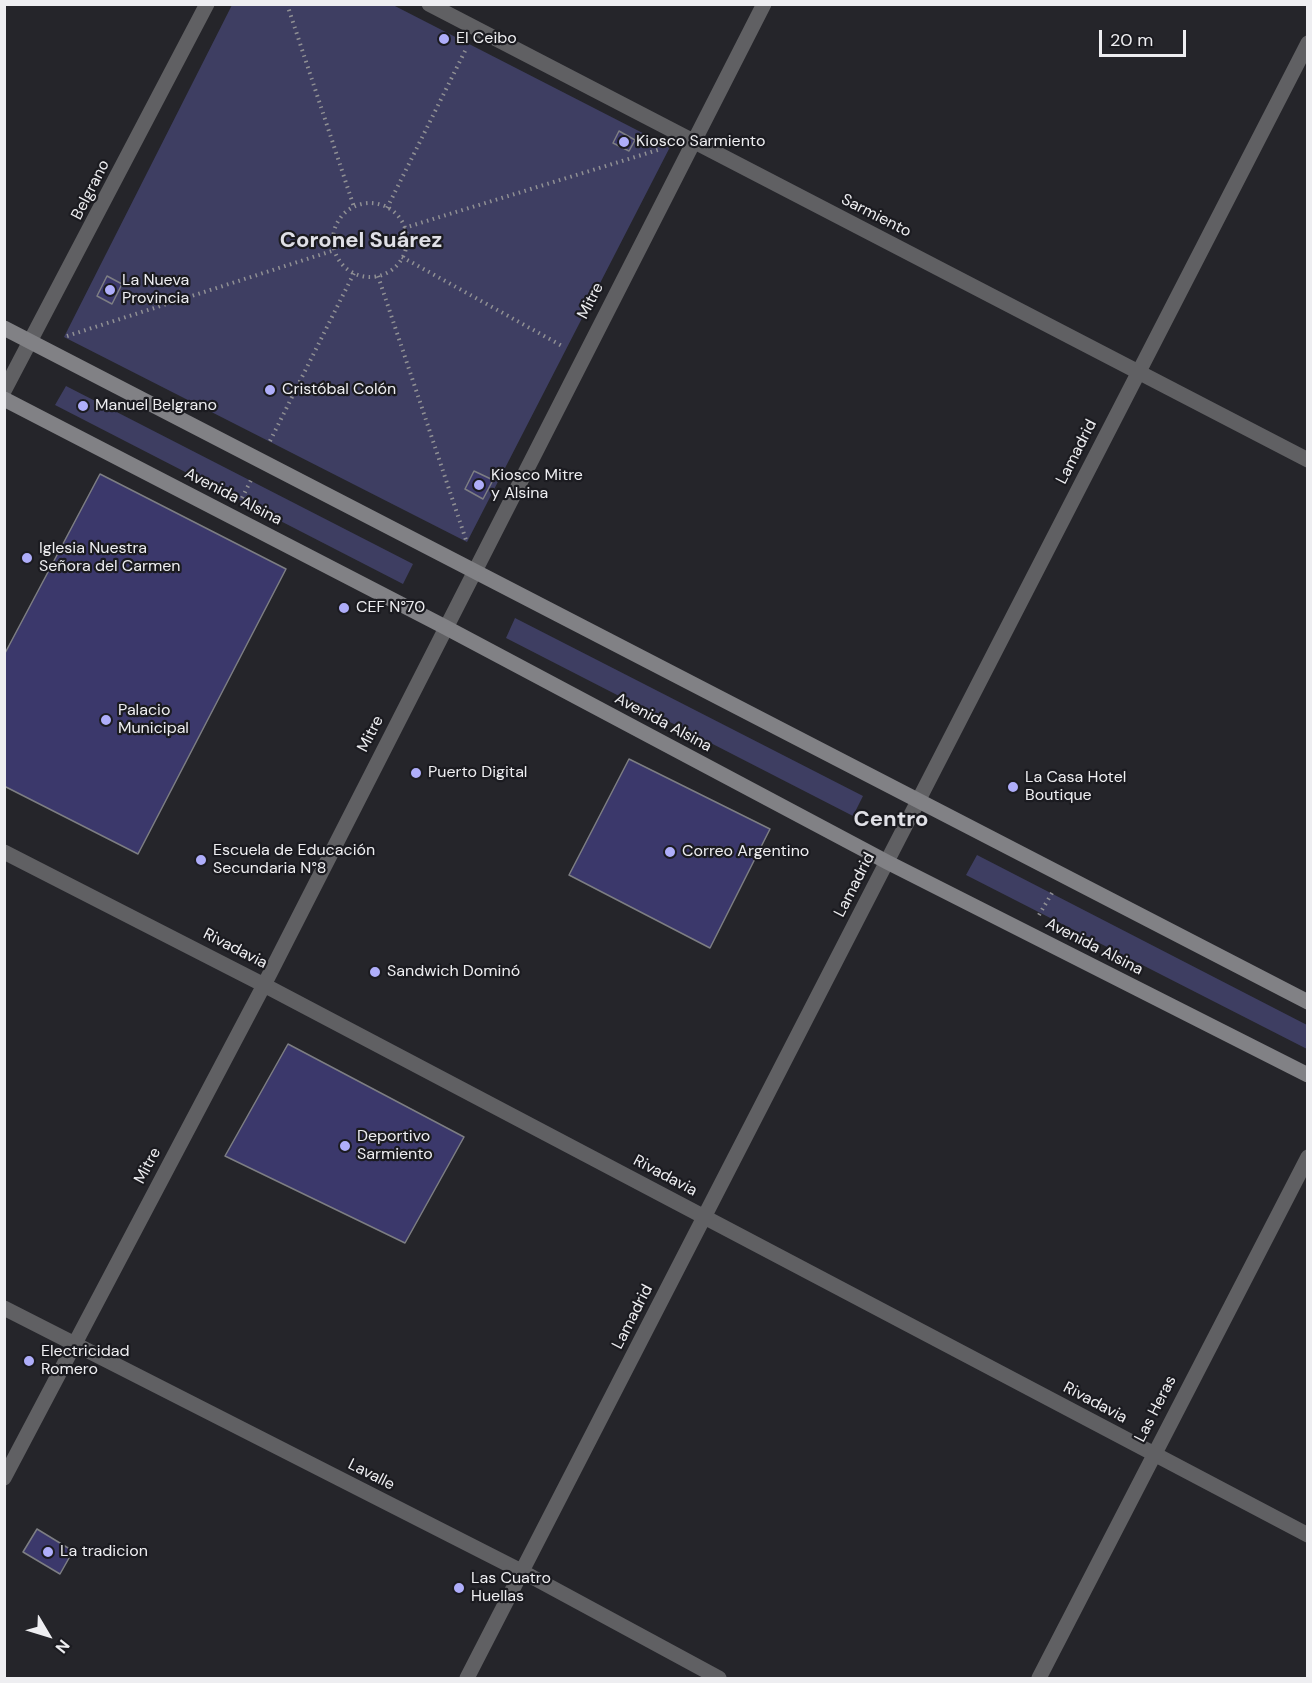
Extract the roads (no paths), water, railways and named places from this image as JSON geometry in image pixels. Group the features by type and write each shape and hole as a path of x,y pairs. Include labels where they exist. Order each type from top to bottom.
{"main road":[{"path":"4,328 1308,1002"},
{"name":"Avenida Alsina","path":"4,399 445,627 887,862 1308,1075"}],"street":[{"name":"Belgrano","path":"4,391 32,342 207,4"},
{"name":"Sarmiento","path":"429,4 1308,460"},
{"name":"Mitre","path":"4,1478 264,984 764,4"},
{"name":"Lamadrid","path":"467,1678 1308,43"},
{"name":"Rivadavia","path":"4,852 264,984 1308,1535"},
{"name":"Las Heras","path":"1039,1678 1308,1157"},
{"name":"Lavalle","path":"4,1308 523,1572 719,1678"}],"place":[{"name":"El Ceibo","path":"444,39"},
{"name":"Kiosco Sarmiento","path":"624,142"},
{"name":"La Nueva Provincia","path":"110,290"},
{"name":"Cristóbal Colón","path":"270,390"},
{"name":"Manuel Belgrano","path":"83,406"},
{"name":"Kiosco Mitre y Alsina","path":"479,485"},
{"name":"Iglesia Nuestra Señora del Carmen","path":"27,558"},
{"name":"CEF N°70","path":"344,608"},
{"name":"Palacio Municipal","path":"106,720"},
{"name":"Puerto Digital","path":"416,773"},
{"name":"La Casa Hotel Boutique","path":"1013,787"},
{"name":"Correo Argentino","path":"670,852"},
{"name":"Escuela de Educación Secundaria N°8","path":"201,860"},
{"name":"Sandwich Dominó","path":"375,972"},
{"name":"Deportivo Sarmiento","path":"345,1146"},
{"name":"Electricidad Romero","path":"29,1361"},
{"name":"La tradicion","path":"48,1552"},
{"name":"Las Cuatro Huellas","path":"459,1588"}],"district":[{"name":"Coronel Suárez","path":"361,241"},
{"name":"Centro","path":"891,820"}]}
